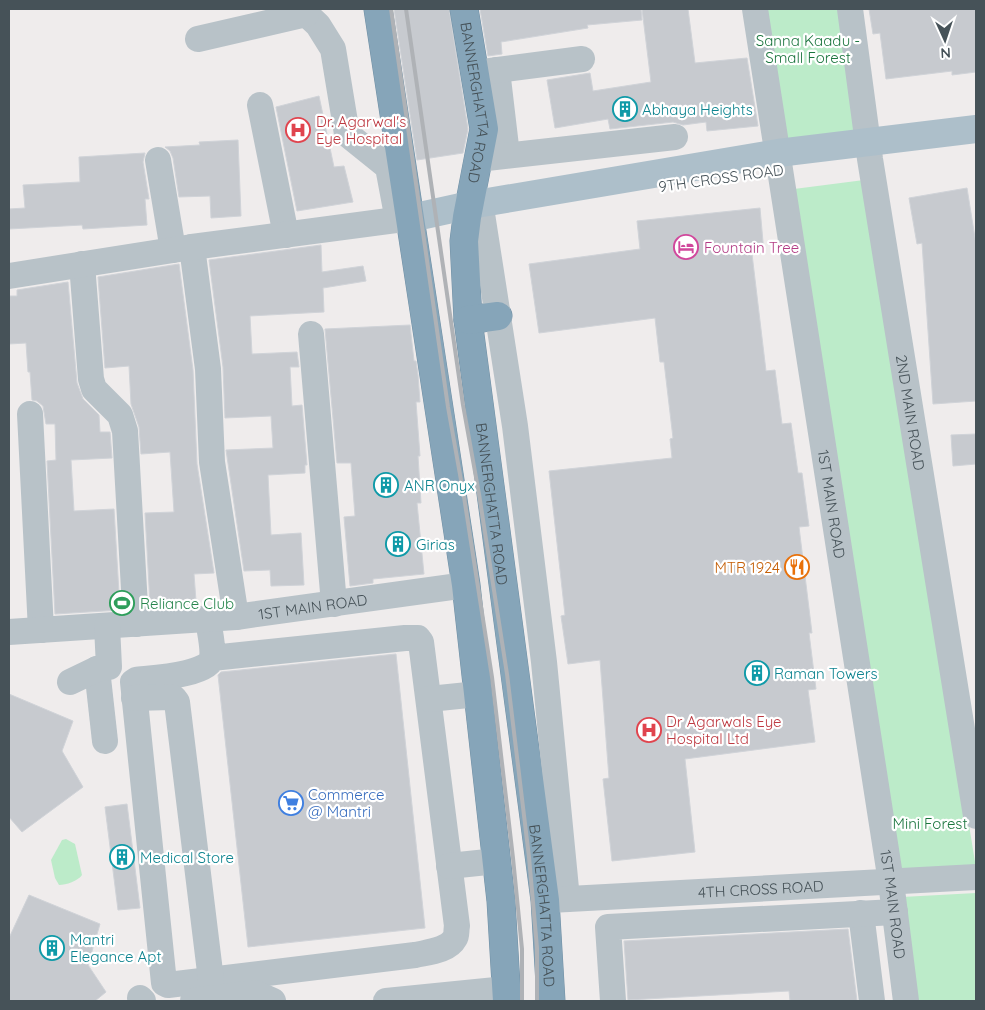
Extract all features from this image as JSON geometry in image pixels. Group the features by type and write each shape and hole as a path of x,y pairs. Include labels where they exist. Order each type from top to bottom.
{"highway":[{"path":"378,9 404,219 466,586 501,900 506,995"},
{"name":"BANNERGHATTA ROAD","path":"464,9 486,72 484,129 478,158 473,212 464,241 468,320 556,900 551,1001"},
{"path":"468,320 498,316"}],"main road":[{"name":"9TH CROSS ROAD","path":"404,219 473,212 780,161 868,150 976,129"},
{"name":"9TH CROSS ROAD","path":"868,150 976,146"}],"street":[{"name":"1ST MAIN ROAD","path":"755,9 891,882 906,1001"},
{"name":"2ND MAIN ROAD","path":"850,9 868,150 976,816"},
{"path":"9,276 182,249 404,219 388,167 347,134 333,49 312,14 198,39"},
{"path":"507,155 486,72 582,59"},
{"path":"260,105 286,235"},
{"path":"478,158 675,137"},
{"path":"158,160 182,249 208,369 212,462 236,617"},
{"path":"473,212 498,316 515,426 544,662 556,900"},
{"path":"82,264 91,379 94,389 120,415 126,431 136,624"},
{"path":"311,334 334,604"},
{"path":"30,414 41,630"},
{"name":"1ST MAIN ROAD","path":"9,632 236,617 466,586"},
{"path":"208,619 212,658 209,665 188,673 133,682 163,981 168,985 415,955 440,950 449,944 455,938 456,932 429,700 421,642 418,638 212,658"},
{"path":"70,682 97,669 109,668 107,626"},
{"path":"97,669 105,741"},
{"path":"429,700 478,694"},
{"path":"134,698 171,697 177,702 210,980"},
{"path":"449,866 497,861"},
{"name":"4TH CROSS ROAD","path":"556,900 976,877"},
{"path":"613,1001 608,927 895,912"},
{"path":"861,914 872,1001"},
{"path":"193,1001 255,993 273,1001"},
{"path":"386,1001 506,995"}],"green space":[{"name":"Sanna Kaadu - Small Forest","path":"765,9 839,9 858,138 787,147"},
{"name":"Mini Forest","path":"864,180 976,868 899,871 794,189"},
{"path":"66,839 75,844 82,875 72,882 59,885 55,878 51,860 62,840"},
{"path":"976,893 976,1001 915,1001 902,897"}],"building":[{"path":"394,9 449,9 468,129 463,153 417,160"},
{"path":"480,9 641,9 642,20 587,25 588,28 501,42 502,54 488,56"},
{"path":"642,9 688,9 695,63 747,58 758,126 707,131 706,122 683,125 673,122 610,129 608,119 555,128 547,80 590,73 593,91 651,82"},
{"path":"869,9 976,9 976,72 952,75 952,71 886,79 880,33 873,34"},
{"path":"319,96 334,167 344,166 353,202 297,211 276,107"},
{"path":"238,140 241,216 211,218 210,196 179,197 173,158 170,151 165,147 200,145 199,142"},
{"path":"145,153 143,162 149,199 145,199 147,225 83,229 82,225 9,229 9,209 25,208 23,185 80,182 79,157"},
{"path":"967,188 976,244 976,401 933,404 922,243 917,244 909,198"},
{"path":"760,208 764,253 752,254 766,371 775,370 782,424 791,423 798,473 802,473 809,526 799,527 812,633 809,633 816,689 808,690 815,742 685,759 695,852 612,861 603,779 609,778 600,660 568,664 561,616 565,615 549,471 672,458 670,439 673,438 664,362 660,362 655,318 539,333 529,264 640,249 637,221"},
{"path":"321,245 322,272 363,266 366,281 323,288 324,312 250,316 252,354 297,352 299,367 290,367 292,406 302,405 307,465 305,465 305,473 268,475 271,535 301,533 304,585 271,586 270,570 244,571 226,450 273,448 271,416 225,418 223,367 209,260"},
{"path":"179,264 193,370 197,464 214,573 194,574 196,601 150,604 145,513 174,512 170,452 141,454 139,427 131,404 129,366 105,368 98,277"},
{"path":"68,282 77,383 83,399 99,415 100,432 110,432 112,458 71,460 74,511 114,509 120,610 55,614 47,461 56,460 55,424 46,424 43,406 37,401 32,400 26,343 9,344 9,296 17,296 17,290"},
{"path":"410,325 420,402 416,402 421,503 417,503 424,574 373,579 373,583 350,586 344,517 355,516 351,463 337,463 325,329"},
{"path":"976,434 976,464 953,466 951,435"},
{"path":"396,654 425,928 248,947 218,675 221,672"},
{"path":"9,694 73,721 62,751 83,787 22,832 9,817"},
{"name":"Medical Store","path":"127,804 140,908 118,910 105,807"},
{"name":"Mantri Elegance Apt","path":"29,895 100,924 88,965 106,992 95,1001 9,1001 9,938"},
{"path":"848,929 857,1001 790,1001 789,991 628,1000 624,941"}],"railway":[{"path":"391,9 448,407 492,677 522,949 522,1001"},
{"path":"406,9 463,405 507,674 529,857 537,948 537,1001"}],"place":[{"name":"Abhaya Heights","path":"625,109"},
{"name":"Dr. Agarwal's Eye Hospital","path":"298,130"},
{"name":"Fountain Tree","path":"686,247"},
{"name":"ANR Onyx","path":"386,485"},
{"name":"Girias","path":"398,544"},
{"name":"MTR 1924","path":"797,567"},
{"name":"Reliance Club","path":"122,603"},
{"name":"Raman Towers","path":"757,673"},
{"name":"Dr Agarwals Eye Hospital Ltd","path":"649,730"},
{"name":"Commerce @ Mantri","path":"291,803"},
{"name":"Medical Store","path":"122,857"},
{"name":"Mantri Elegance Apt","path":"52,948"}]}
